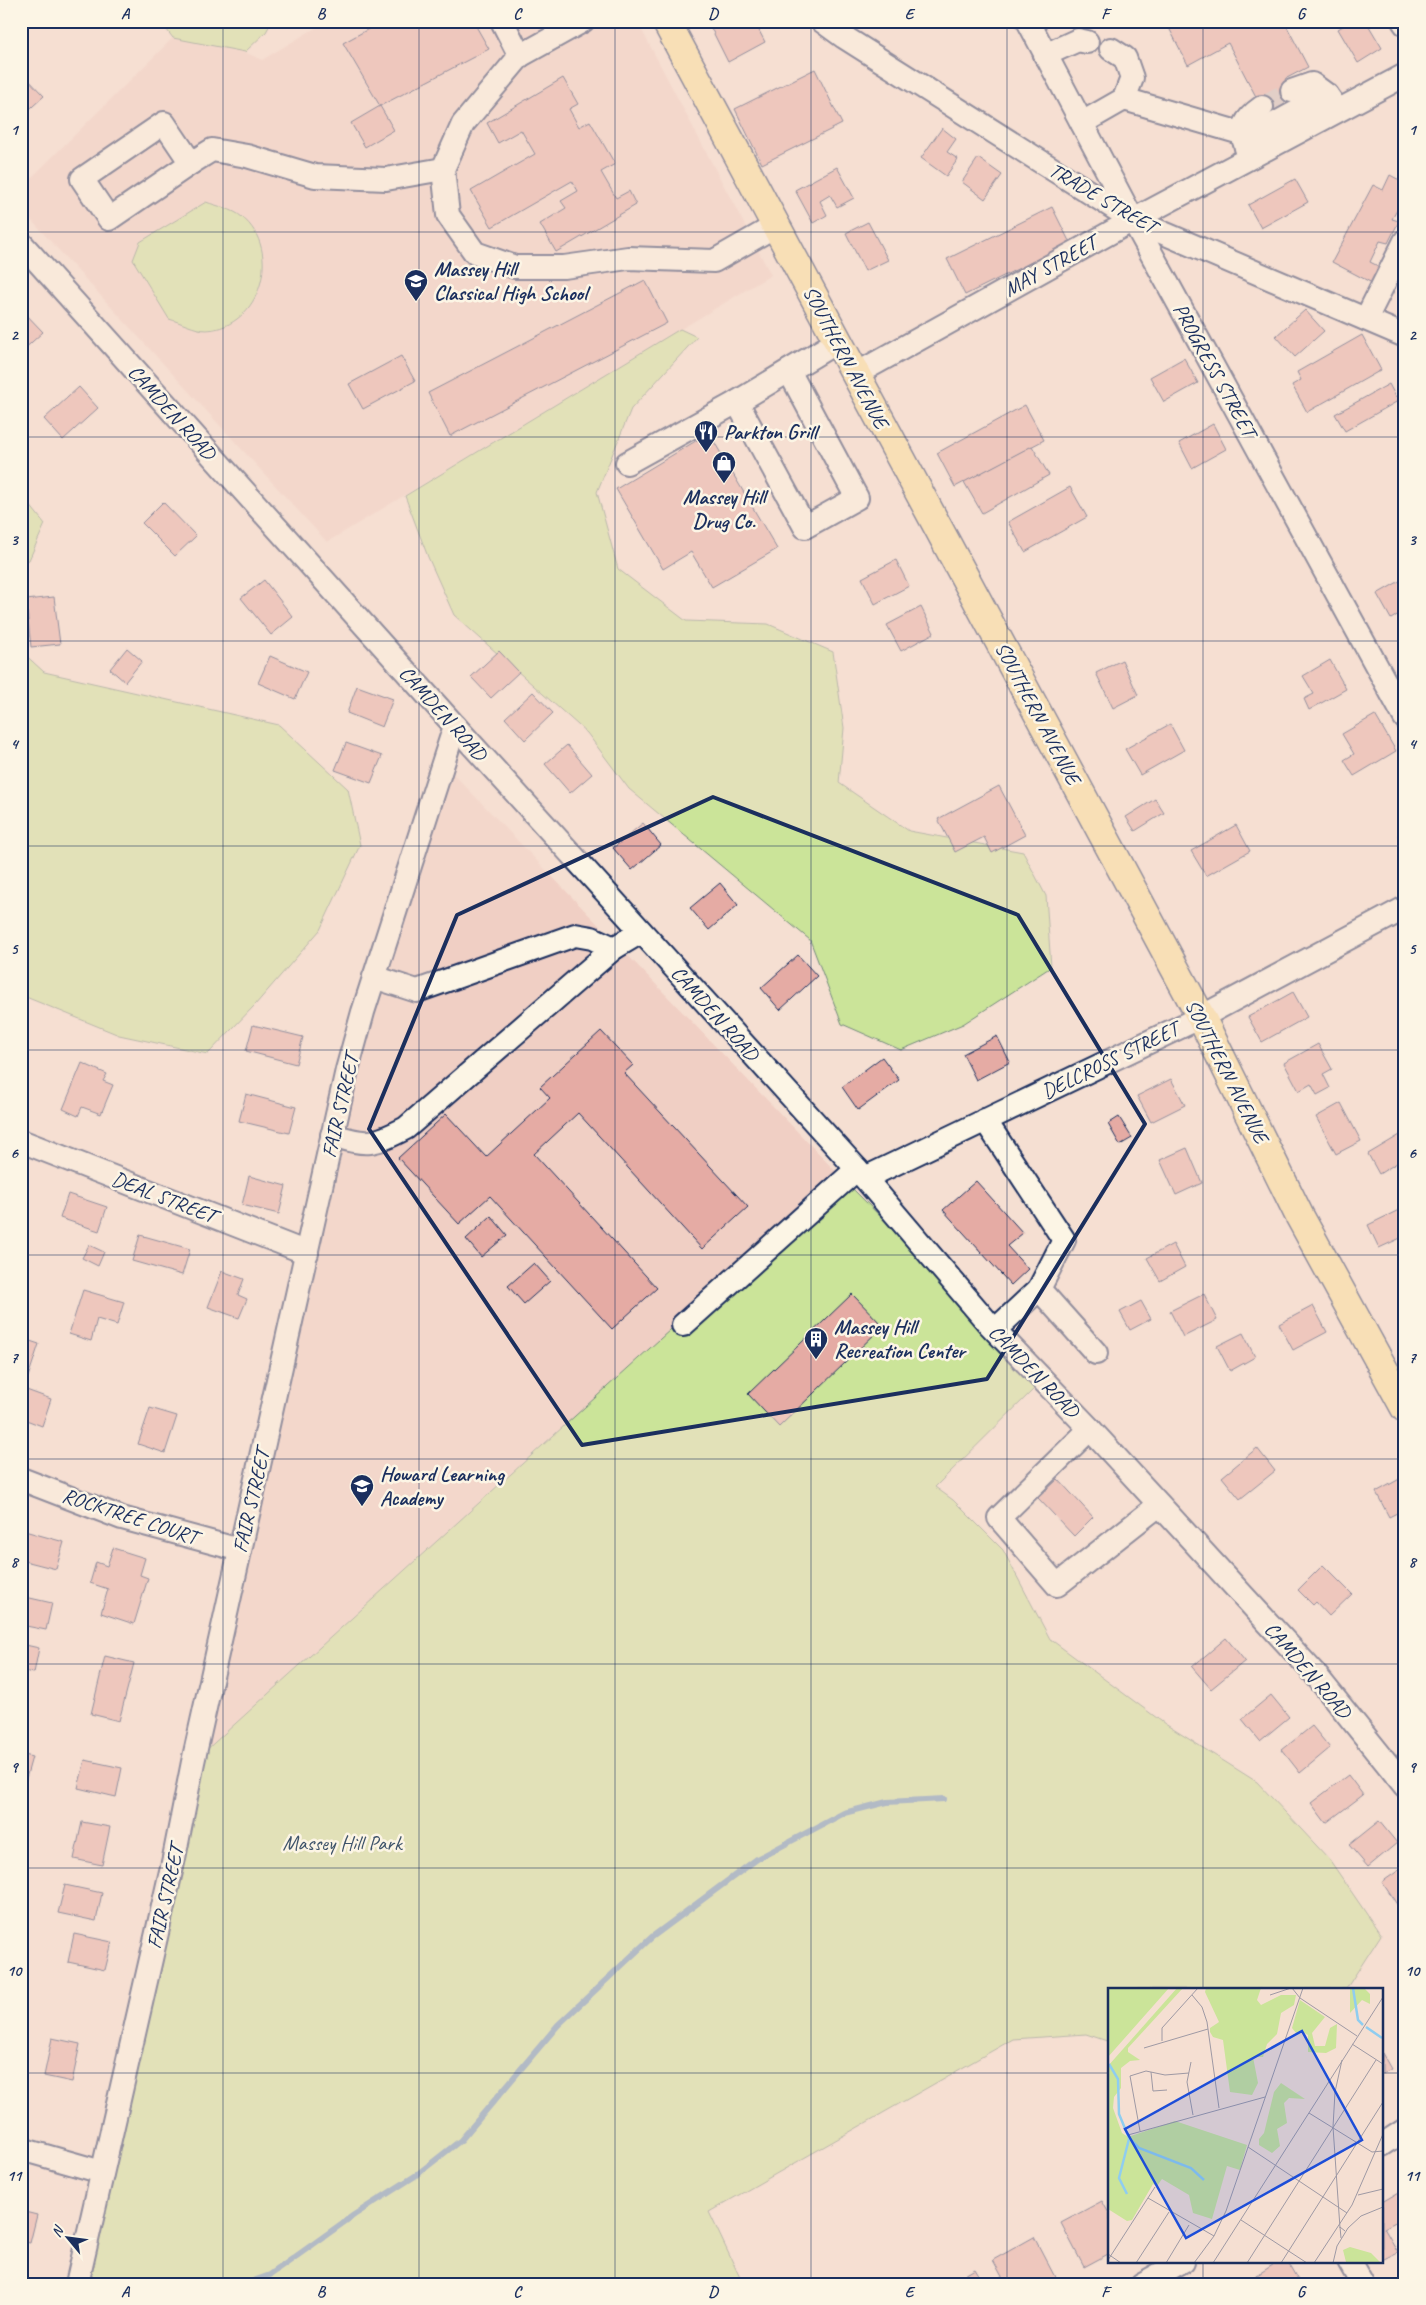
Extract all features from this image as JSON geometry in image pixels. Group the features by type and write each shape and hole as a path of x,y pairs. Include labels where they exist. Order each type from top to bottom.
{"main road":[{"name":"SOUTHERN AVENUE","path":"666,21 1201,1017 1299,1215 1405,1408"}],"street":[{"path":"502,21 520,56"},
{"path":"583,21 520,56 463,124 443,169 448,215 475,253 515,267 564,267 628,258 714,261 777,225"},
{"name":"TRADE STREET","path":"822,21 844,37 1133,220 1405,336"},
{"name":"PROGRESS STREET","path":"1028,21 1133,220 1405,718"},
{"path":"1046,55 1078,40 1088,42"},
{"path":"1082,123 1124,99 1132,78 1124,58 1112,50"},
{"name":"MAY STREET","path":"856,374 1133,220 1245,144 1333,103 1405,75"},
{"path":"1292,91 1312,84 1333,103"},
{"path":"1124,99 1245,144 1248,117 1262,107"},
{"path":"191,163 164,123 82,178 109,219 212,150 247,156 315,176 386,179 443,169"},
{"path":"1366,319 1405,241"},
{"name":"CAMDEN ROAD","path":"21,243 641,932 861,1173 995,1330 1090,1429 1315,1674 1405,1786"},
{"path":"627,463 737,402 838,341"},
{"path":"737,402 805,527 857,498 789,371"},
{"name":"FAIR STREET","path":"77,2284 174,1858 193,1762 346,1070 455,726"},
{"name":"DELCROSS STREET","path":"683,1325 861,1173 985,1120 1201,1017 1405,908"},
{"path":"332,1135 359,1143 379,1142 406,1128 614,948 641,932"},
{"path":"374,978 417,991 575,935 592,938 614,948"},
{"path":"985,1120 1064,1240 1039,1289 995,1330"},
{"name":"DEAL STREET","path":"21,1141 307,1253"},
{"path":"1039,1289 1096,1353"},
{"path":"1090,1429 999,1518 1057,1585 1159,1505"},
{"name":"ROCKTREE COURT","path":"21,1479 122,1518 240,1550"},
{"path":"1384,2144 1405,2130"},
{"path":"21,2150 102,2172"},
{"path":"1142,2284 1181,2262"},
{"path":"1350,2262 1362,2284"}],"highlighted area":[{"path":"713,797 1018,915 1145,1124 987,1379 582,1445 369,1129 457,915"}],"shaded area":[{"name":"Massey Hill Classical High School","path":"327,21 637,21 771,275 327,542 21,209 21,188 186,25 262,60"},
{"name":"Howard Learning Academy","path":"443,763 840,1176 193,1762 307,1253"}],"green space":[{"path":"160,21 272,21 266,32 245,52 173,38"},
{"path":"206,202 230,210 242,217 254,231 261,248 263,267 260,285 252,302 241,316 225,326 202,330 169,319 133,260 140,242"},
{"path":"680,329 697,337 631,409 597,492 618,569 686,621 768,624 833,652 844,728 839,783 909,831 1023,852 1046,896 1051,967 963,1024 901,1050 842,1024 810,940 629,789 587,733 454,615 428,557 405,496"},
{"path":"21,494 45,524 29,560 21,564"},
{"path":"21,651 44,672 279,725 348,789 360,845 320,930 255,1005 208,1054 119,1035 21,995"},
{"name":"Massey Hill Park","path":"840,1176 1043,1380 935,1487 953,1500 1003,1550 1050,1639 1165,1724 1257,1782 1329,1859 1381,1935 1347,1988 1108,1988 1108,2041 1086,2034 1013,2039 709,2212 743,2284 77,2284 193,1762"}],"building":[{"path":"383,21 473,21 489,49 380,106 343,43"},
{"path":"719,21 754,21 765,42 728,62 710,26"},
{"path":"1284,21 1308,67 1285,79 1294,96 1264,112 1228,43 1188,65 1166,22"},
{"path":"1351,21 1366,21 1382,48 1358,63 1338,29"},
{"path":"815,69 842,124 762,164 735,109"},
{"path":"24,75 44,96 21,117 21,78"},
{"path":"563,78 578,104 569,109 579,127 590,121 615,164 601,172 616,198 629,191 636,205 556,252 540,224 566,208 561,201 578,191 572,181 492,227 471,191 535,154 521,130 498,143 487,123"},
{"path":"380,106 394,130 365,147 351,123"},
{"path":"942,128 956,139 947,152 958,159 946,176 921,158"},
{"path":"978,158 1002,175 985,199 962,182"},
{"path":"837,167 854,198 837,207 830,195 820,201 827,215 813,223 795,190"},
{"path":"1390,175 1405,183 1405,196 1392,219 1399,221 1388,243 1380,241 1370,262 1382,268 1374,284 1332,262 1373,185 1383,190"},
{"path":"1295,179 1308,202 1261,228 1248,205"},
{"path":"1052,207 1070,243 965,295 947,259"},
{"path":"868,222 888,260 865,271 846,233"},
{"path":"645,280 667,323 450,436 428,393"},
{"path":"1305,310 1324,331 1295,357 1276,336"},
{"path":"23,311 43,332 21,352 21,312"},
{"path":"1362,335 1381,370 1307,412 1292,385 1301,380 1297,372"},
{"path":"401,356 415,381 363,409 349,384"},
{"path":"1184,358 1198,383 1164,402 1150,377"},
{"path":"1389,384 1398,401 1345,431 1335,414"},
{"path":"79,387 98,408 63,440 44,419"},
{"path":"1025,405 1044,440 955,487 937,453"},
{"path":"1213,424 1226,449 1192,468 1179,443"},
{"path":"709,433 777,549 712,587 691,552 663,569 616,489"},
{"path":"1032,446 1049,475 982,513 964,482"},
{"path":"1070,487 1087,517 1025,552 1008,522"},
{"path":"163,502 196,536 175,556 142,523"},
{"path":"896,560 909,586 875,604 862,578"},
{"path":"1405,578 1405,610 1391,619 1377,594"},
{"path":"264,580 293,617 271,635 241,598"},
{"path":"54,597 60,644 31,647 26,600"},
{"path":"921,607 934,633 901,651 887,625"},
{"path":"127,648 142,661 125,682 110,669"},
{"path":"499,651 519,672 491,698 471,677"},
{"path":"270,656 307,672 295,699 258,683"},
{"path":"1122,660 1138,695 1113,708 1096,673"},
{"path":"1330,660 1346,689 1309,710 1304,699 1314,694 1303,676"},
{"path":"357,686 393,699 382,727 347,713"},
{"path":"533,692 553,713 525,740 505,718"},
{"path":"1375,715 1396,751 1354,776 1344,760 1354,754 1342,734"},
{"path":"1170,724 1184,750 1140,775 1125,749"},
{"path":"346,743 382,756 371,783 335,770"},
{"path":"567,745 592,774 570,793 545,764"},
{"path":"999,786 1025,835 992,853 984,837 955,852 938,819"},
{"path":"1155,799 1164,813 1135,831 1126,817"},
{"path":"643,823 661,845 632,870 613,848"},
{"path":"1236,825 1250,851 1206,876 1191,851"},
{"path":"1405,831 1405,848 1398,835"},
{"path":"720,883 738,905 709,930 690,908"},
{"path":"798,955 817,976 780,1010 761,988"},
{"path":"1293,992 1307,1017 1262,1042 1248,1017"},
{"path":"253,1025 303,1037 296,1064 246,1051"},
{"path":"601,1031 633,1065 624,1073 748,1207 702,1249 578,1113 534,1154 657,1288 612,1329 490,1196 459,1224 398,1158 446,1114 486,1157 550,1098 540,1087"},
{"path":"997,1036 1010,1062 976,1080 963,1054"},
{"path":"1318,1044 1332,1069 1323,1074 1330,1088 1317,1095 1311,1084 1299,1091 1284,1063"},
{"path":"882,1057 899,1080 858,1110 842,1087"},
{"path":"82,1063 107,1074 103,1081 113,1085 101,1114 82,1107 78,1116 63,1109"},
{"path":"1171,1079 1185,1105 1151,1122 1137,1096"},
{"path":"246,1094 296,1107 289,1133 239,1121"},
{"path":"1341,1103 1361,1141 1336,1154 1316,1117"},
{"path":"1119,1117 1132,1138 1120,1145 1108,1124"},
{"path":"1400,1135 1405,1143 1405,1158 1379,1174 1368,1154"},
{"path":"1187,1148 1202,1183 1176,1195 1160,1160"},
{"path":"249,1176 286,1186 279,1214 242,1205"},
{"path":"976,1181 1023,1233 1007,1246 1028,1269 1011,1285 943,1210"},
{"path":"68,1194 107,1207 99,1231 60,1218"},
{"path":"1405,1207 1405,1236 1379,1248 1368,1225"},
{"path":"491,1216 507,1235 481,1257 466,1239"},
{"path":"140,1235 190,1249 182,1275 132,1261"},
{"path":"1173,1244 1185,1267 1160,1281 1147,1258"},
{"path":"89,1245 104,1252 98,1266 82,1258"},
{"path":"534,1263 550,1281 524,1304 508,1286"},
{"path":"222,1271 244,1279 238,1295 247,1299 239,1318 208,1307"},
{"path":"83,1290 124,1302 117,1325 97,1319 91,1341 69,1334"},
{"name":"Massey Hill Recreation Center","path":"852,1294 883,1326 779,1427 748,1394"},
{"path":"1204,1294 1217,1320 1183,1337 1170,1311"},
{"path":"1141,1301 1151,1319 1130,1330 1120,1312"},
{"path":"1313,1306 1327,1332 1293,1350 1279,1324"},
{"path":"1243,1333 1255,1357 1230,1371 1217,1346"},
{"path":"21,1338 39,1344 28,1377 21,1374"},
{"path":"21,1388 51,1399 42,1426 21,1418"},
{"path":"150,1408 177,1416 165,1453 138,1444"},
{"path":"1257,1448 1275,1471 1240,1499 1222,1477"},
{"path":"1405,1476 1405,1509 1389,1517 1376,1492"},
{"path":"1058,1479 1093,1517 1074,1536 1038,1498"},
{"path":"21,1530 64,1542 56,1569 21,1560"},
{"path":"113,1548 145,1558 140,1575 148,1578 134,1624 101,1613 108,1589 90,1583 96,1562 107,1566"},
{"path":"1323,1565 1352,1594 1329,1616 1316,1602 1313,1605 1298,1590"},
{"path":"21,1596 52,1603 46,1630 21,1625"},
{"path":"1226,1638 1245,1661 1211,1689 1192,1667"},
{"path":"21,1644 39,1648 34,1673 21,1671"},
{"path":"105,1656 134,1663 119,1721 91,1714"},
{"path":"1271,1695 1289,1717 1260,1741 1242,1719"},
{"path":"1312,1726 1330,1748 1300,1773 1282,1750"},
{"path":"21,1754 32,1757 25,1782 21,1781"},
{"path":"85,1760 122,1768 116,1797 78,1788"},
{"path":"1348,1775 1363,1795 1326,1823 1311,1803"},
{"path":"1379,1821 1397,1843 1368,1867 1349,1845"},
{"path":"82,1822 110,1827 102,1865 74,1859"},
{"path":"1405,1866 1405,1901 1398,1906 1382,1882"},
{"path":"65,1885 102,1893 96,1921 58,1913"},
{"path":"74,1934 112,1942 105,1970 68,1962"},
{"path":"52,2038 80,2044 72,2082 44,2076"},
{"path":"1384,2057 1391,2069 1384,2073"},
{"path":"1401,2191 1405,2197 1405,2217 1384,2228 1384,2201"},
{"path":"1102,2201 1108,2212 1108,2254 1084,2267 1061,2223"},
{"path":"21,2211 37,2215 30,2243 21,2241"},
{"path":"1384,2228 1398,2252 1384,2259"},
{"path":"1034,2237 1057,2281 1053,2284 1006,2284 993,2260"},
{"path":"1277,2262 1288,2262 1300,2284 1243,2284"},
{"path":"975,2269 984,2284 949,2284"}],"waterway":[{"path":"245,2284 270,2275 354,2215 415,2176 461,2140 558,2025 652,1937 757,1859 844,1813 887,1802 944,1799"}],"tunnel":[{"path":"1262,107 1292,91"}],"place":[{"name":"Massey Hill Classical High School","path":"416,302"},
{"name":"Parkton Grill","path":"706,453"},
{"name":"Massey Hill Drug Co.","path":"724,484"},
{"name":"Massey Hill Recreation Center","path":"816,1360"},
{"name":"Howard Learning Academy","path":"362,1507"}]}
